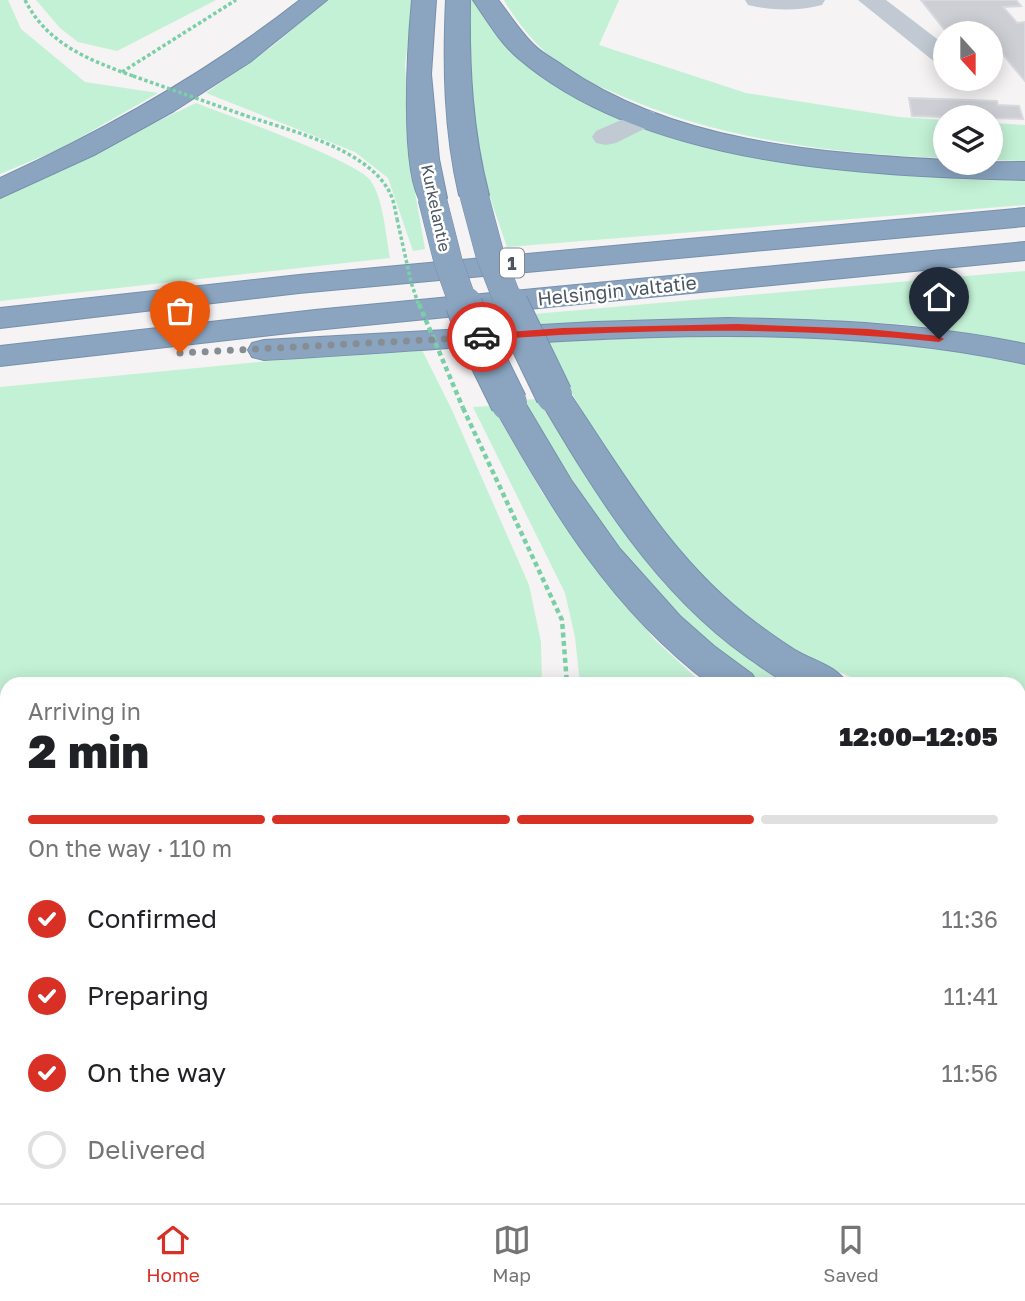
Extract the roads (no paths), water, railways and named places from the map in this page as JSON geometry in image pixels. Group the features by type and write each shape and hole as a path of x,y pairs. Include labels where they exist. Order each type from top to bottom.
{"highway":[{"path":"0,189 96,145 156,113 253,50 314,0"},
{"name":"Kurkelantie","path":"424,0 418,74 423,146 432,198 448,261 472,328 509,403 572,513 606,560 657,617 696,653 729,677"},
{"name":"Kurkelantie","path":"458,0 458,121 474,195 490,255 505,293 554,395 611,490 658,552 696,593 740,631 814,677"},
{"path":"485,0 496,20 514,42 546,68 589,93 644,118 722,141 821,159 902,166 1025,171"},
{"name":"Helsingin valtatie","path":"0,318 326,281 1025,217"},
{"name":"Helsingin valtatie","path":"0,358 315,320 1025,251"},
{"path":"0,358 308,348 563,331 737,327 868,332 963,342 1025,354"}],"lane":[{"path":"757,0 789,3 813,0"},
{"path":"870,0 933,48"},
{"path":"606,137 644,118"}]}
